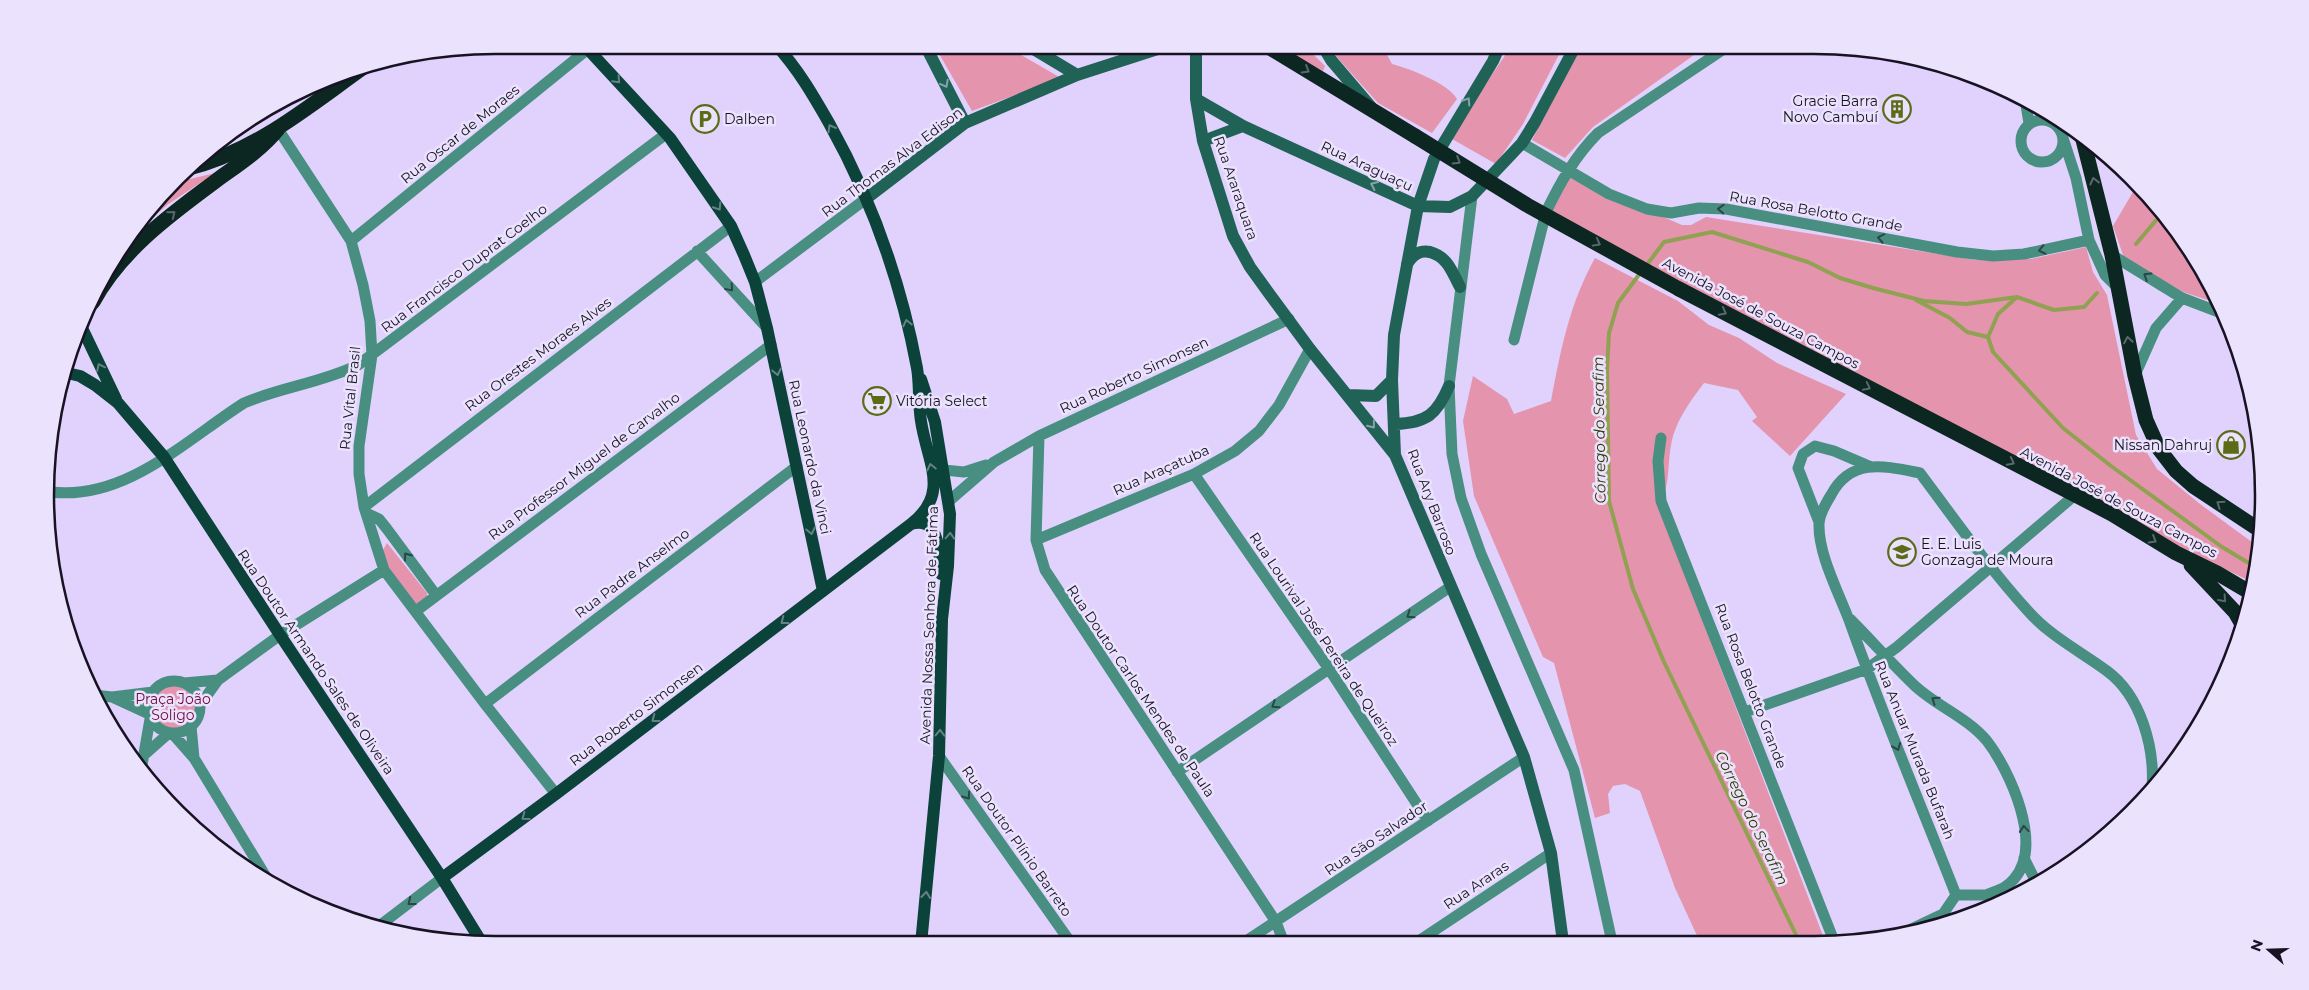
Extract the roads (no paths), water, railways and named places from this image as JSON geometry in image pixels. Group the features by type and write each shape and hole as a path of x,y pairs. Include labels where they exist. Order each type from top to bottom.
{"highway":[{"name":"Avenida José de Souza Campos","path":"1280,54 1527,205 1679,290 2112,514 2176,553 2245,589"},
{"path":"203,164 278,129 347,79"},
{"path":"116,269 143,239 173,213 266,144 278,129"},
{"path":"2085,146 2112,255 2135,376 2146,420 2159,449 2176,472 2193,486 2254,526"},
{"path":"2176,553 2213,587 2238,617"}],"main road":[{"name":"Rua Leonardo da Vinci","path":"592,54 666,134 731,226 755,282 767,328 823,591"},
{"name":"Avenida Nossa Senhora de Fátima","path":"783,54 806,83 845,151 867,198 900,291 918,370 931,407 949,501 950,536 943,598 939,756 922,936"},
{"path":"929,54 965,123"},
{"path":"1042,54 1078,75"},
{"name":"Rua Thomas Alva Edison","path":"867,198 965,123 1078,75 1142,54"},
{"name":"Rua Araraquara","path":"1196,54 1196,99 1203,140 1233,236 1250,268 1310,349 1395,455"},
{"path":"1327,54 1374,111"},
{"name":"Rua Ary Barroso","path":"1496,54 1434,158 1418,206 1394,335 1392,380 1395,455 1524,757 1551,853 1562,936"},
{"name":"Rua Araguaçu","path":"1196,99 1243,126 1418,206 1450,207 1472,196 1522,143 1571,54"},
{"path":"1203,140 1243,126"},
{"path":"1406,266 1413,255 1424,251 1440,255 1448,264 1460,287"},
{"path":"84,334 118,403"},
{"name":"Avenida Nossa Senhora de Fátima","path":"911,524 931,504 934,489 921,422 918,370"},
{"path":"71,374 80,376 95,385 118,403"},
{"path":"1348,395 1376,396 1392,380"},
{"path":"1395,424 1410,424 1428,418 1441,404 1449,386"},
{"name":"Rua Doutor Armando Sales de Oliveira","path":"118,403 164,457 442,878 477,935"},
{"path":"911,524 936,512 949,501"},
{"path":"911,524 927,525 936,534 943,598"},
{"name":"Rua Roberto Simonsen","path":"442,878 556,794 911,524"}],"street":[{"name":"Rua Oscar de Moraes","path":"351,241 578,54"},
{"path":"1514,340 1543,222 1556,193 1583,148 1598,133 1716,54"},
{"path":"2027,108 2029,124"},
{"path":"2044,119 2036,120 2029,124 2023,132 2021,138 2024,152 2029,157 2041,162 2048,161 2058,155 2062,148 2063,138"},
{"path":"2058,128 2076,178 2089,240 2105,275 2118,289"},
{"name":"Rua Vital Brasil","path":"278,129 351,241 370,321 372,355 359,446 359,474 365,510 384,570 485,704 556,794"},
{"name":"Rua Francisco Duprat Coelho","path":"54,492 82,493 104,488 131,477 244,403 260,396 340,374 358,365 666,134"},
{"name":"Rua Rosa Belotto Grande","path":"1522,143 1609,194 1647,209 1671,213 1699,208 1726,209 1957,252 1993,256 2024,254 2089,240"},
{"path":"2058,155 2076,178"},
{"path":"1472,196 1449,386 1452,454 1461,498 1481,554 1574,770 1611,936"},
{"name":"Rua Thomas Alva Edison","path":"755,282 867,198"},
{"name":"Rua Orestes Moraes Alves","path":"365,510 731,226"},
{"name":"Rua Leonardo da Vinci","path":"697,251 767,328"},
{"path":"2112,255 2182,298 2215,311"},
{"path":"2135,376 2156,328 2182,298"},
{"name":"Rua Roberto Simonsen","path":"949,501 994,462 1039,436 1289,319"},
{"name":"Rua Professor Miguel de Carvalho","path":"416,611 771,345"},
{"name":"Rua Araçatuba","path":"1036,540 1194,474 1235,451 1259,431 1279,405 1310,349"},
{"name":"Rua Doutor Carlos Mendes de Paula","path":"1039,436 1036,540 1045,570 1276,922 1281,936"},
{"name":"Rua Rosa Belotto Grande","path":"1662,438 1658,461 1661,501 1832,935"},
{"path":"1819,522 1798,468 1803,454 1815,446 1834,451 1869,466 1920,473 1989,566 2043,627 2109,672 2135,705 2146,734 2152,779"},
{"name":"Rua Roberto Simonsen","path":"944,470 964,472 994,462"},
{"name":"Rua Padre Anselmo","path":"485,704 797,466"},
{"path":"1819,522 1836,486 1851,472 1869,466"},
{"name":"Rua Lourival José Pereira de Queiroz","path":"1194,474 1329,669 1428,821"},
{"path":"1745,712 1866,669 2075,495"},
{"path":"365,510 379,519 436,595"},
{"name":"Rua Anuar Murada Bufarah","path":"1819,522 1821,546 1866,669 1956,895"},
{"path":"143,761 171,733 192,726 198,718 200,705 218,680 280,635 384,570"},
{"path":"1177,772 1450,587"},
{"name":"Rua Anuar Murada Bufarah","path":"1847,616 1915,686 1949,710 1986,741 2006,774 2022,811 2025,832 2024,858"},
{"path":"143,761 149,717 149,699 153,692 167,682 184,683 218,680"},
{"path":"184,683 192,688 200,705"},
{"path":"102,695 112,697 153,692"},
{"path":"112,697 149,717 157,727 171,733 194,758 260,868"},
{"path":"192,726 194,758"},
{"name":"Rua Doutor Plínio Barreto","path":"939,756 1066,936"},
{"name":"Rua São Salvador","path":"1254,936 1524,757"},
{"name":"Rua Araras","path":"1426,936 1551,853"},
{"path":"2024,858 2034,878"},
{"path":"1988,894 2006,887 2016,878 2024,858"},
{"name":"Rua Roberto Simonsen","path":"384,922 442,878"},
{"path":"1927,921 1942,914 1956,895 2001,895"}],"waterway":[{"path":"2136,244 2158,218"},
{"name":"Córrego do Serafim","path":"1646,266 1664,242 1712,232 1808,262 1840,278 1924,301 1966,304 2017,297 2054,310 2084,307 2097,293"},
{"name":"Córrego do Serafim","path":"1641,272 1618,303 1609,333 1607,370 1609,501 1633,589 1664,662 1797,936"},
{"path":"2017,297 1998,314 1988,337 1993,352 2063,428 2111,466 2222,547 2250,564"},
{"name":"Córrego do Serafim","path":"1916,300 1950,318 1967,332 1988,337"}],"place":[{"name":"Gracie Barra Novo Cambuí","path":"1897,109"},
{"name":"Dalben","path":"705,119"},
{"name":"Vitória Select","path":"877,401"},
{"name":"Nissan Dahruj","path":"2231,445"},
{"name":"E. E. Luis Gonzaga de Moura","path":"1902,552"}],"park label":[{"name":"Praça João Soligo","path":"173,708"}]}
